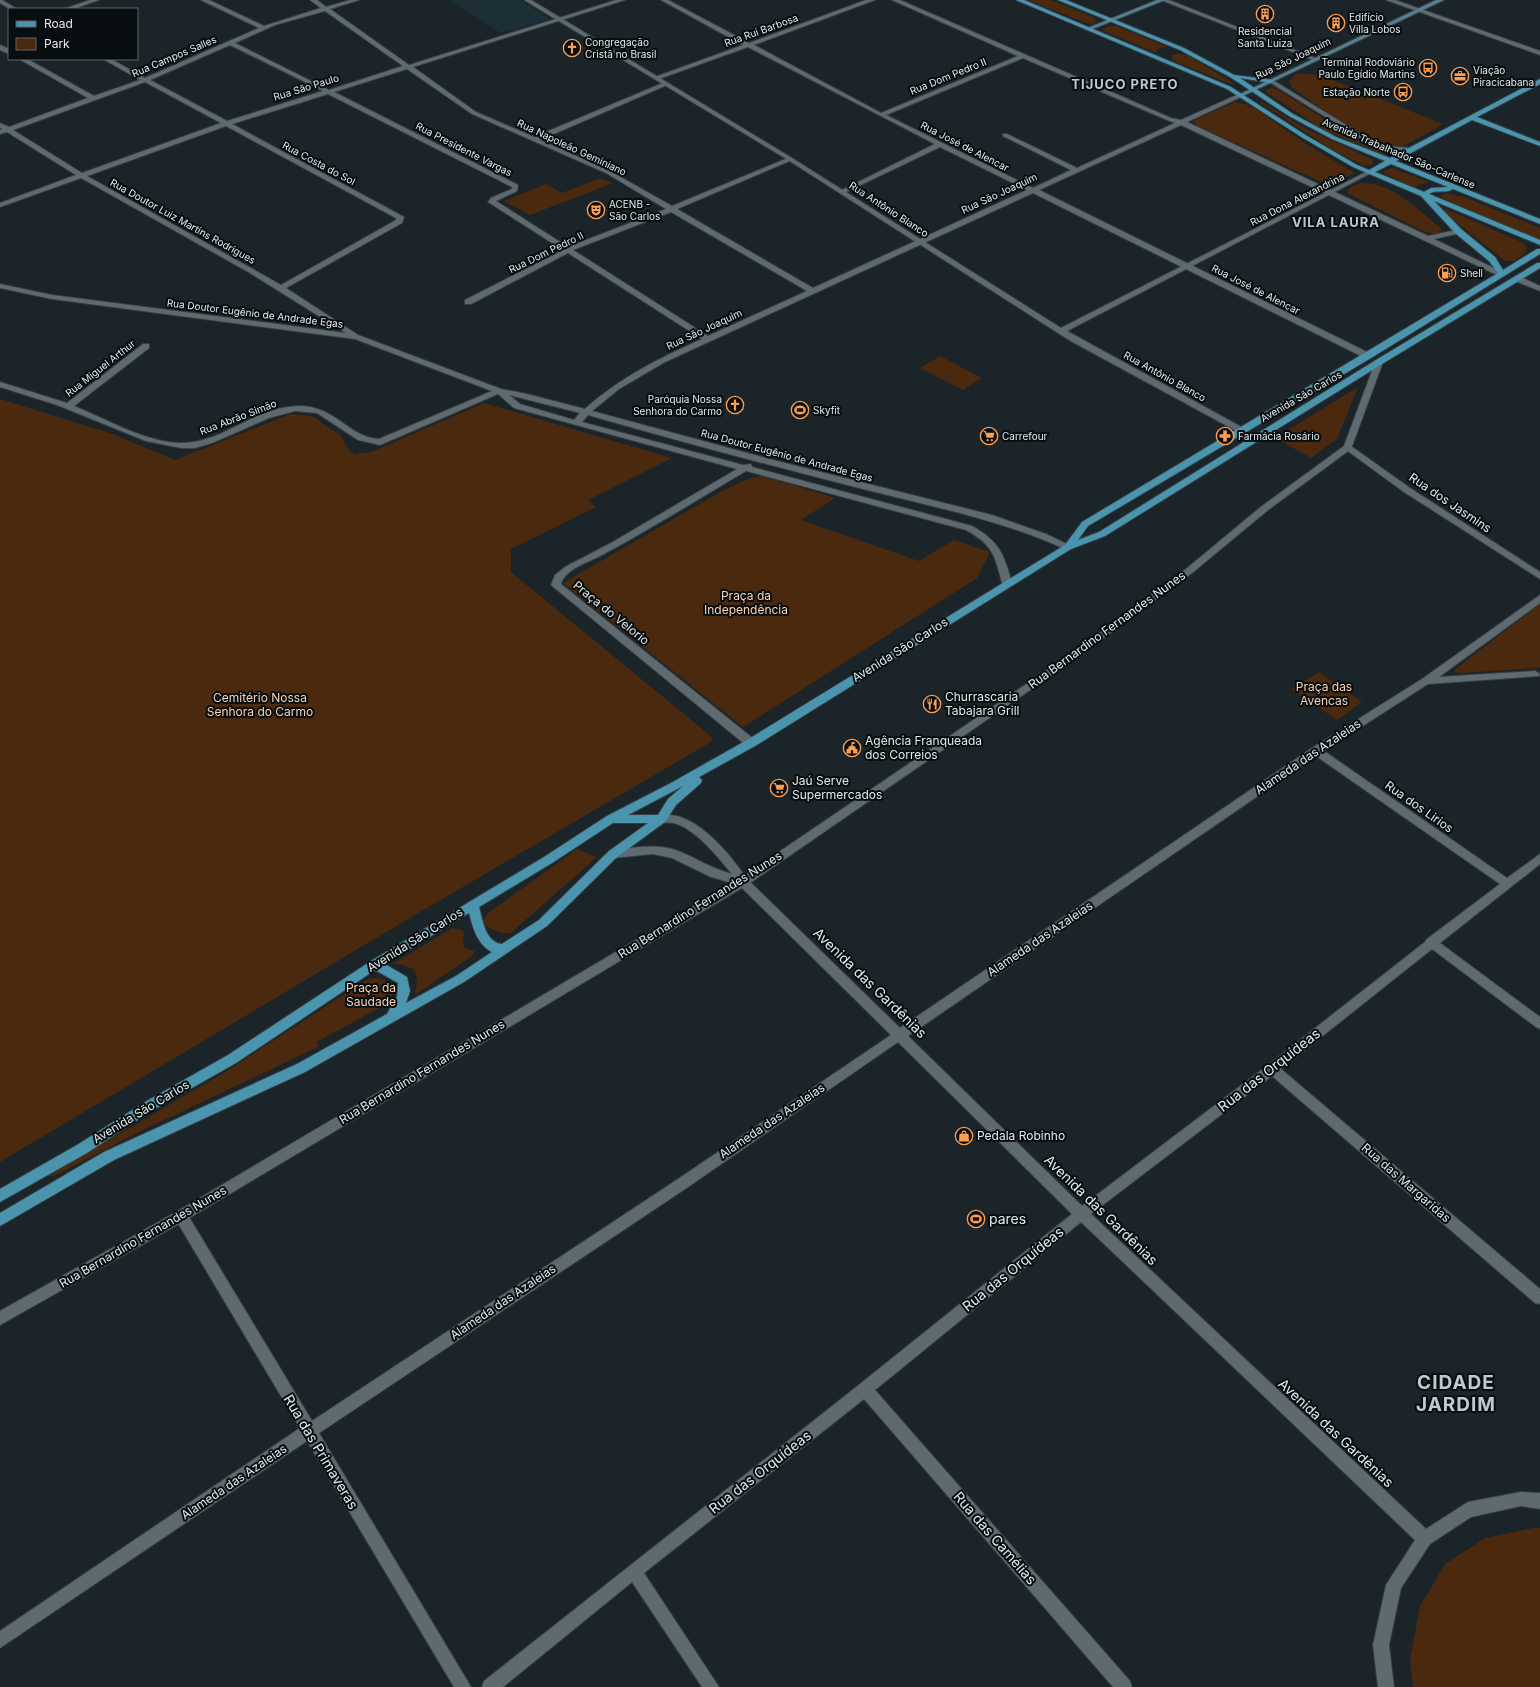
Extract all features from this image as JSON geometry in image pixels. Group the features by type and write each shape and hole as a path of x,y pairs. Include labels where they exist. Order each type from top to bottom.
{"main road":[{"name":"Avenida Trabalhador São-Carlense","path":"1018,0 1241,94 1320,146 1370,172 1540,243"},
{"name":"Avenida Trabalhador São-Carlense","path":"1061,0 1182,49 1232,76 1317,130 1540,222"},
{"path":"1088,29 1163,0"},
{"name":"Rua São Joaquim","path":"1241,94 1441,0"},
{"path":"1157,58 1164,51 1182,49"},
{"path":"1232,76 1271,81"},
{"name":"Rua Dona Alexandrina","path":"1370,172 1540,81"},
{"path":"1471,118 1540,144"},
{"path":"1461,190 1438,188 1431,190 1424,195 1458,231 1492,259 1502,274"},
{"name":"Avenida São Carlos","path":"1068,546 1085,524 1368,356 1540,251"},
{"name":"Avenida São Carlos","path":"0,1196 82,1149 149,1106 232,1059 375,964 548,860 611,819 676,786 751,743 1068,546 1102,534 1379,362 1540,265"},
{"name":"Avenida São Carlos","path":"0,1220 109,1156 302,1068 390,1020 460,979 502,949 543,923 613,854 661,819 672,802 732,753"},
{"path":"611,819 661,819"},
{"path":"473,905 480,933 491,946 496,949 502,949"},
{"path":"375,964 402,980 405,989 404,998 390,1020"}],"street":[{"path":"70,8 96,0"},
{"path":"204,0 265,28"},
{"name":"Rua Napoleão Geminiano","path":"313,0 474,114 608,172 813,291"},
{"name":"Rua Campos Salles","path":"2,129 145,80 265,28 356,0"},
{"name":"Rua Antônio Blanco","path":"527,0 790,159 1061,331 1242,431"},
{"name":"Rua São Paulo","path":"0,205 225,124 622,0"},
{"name":"Rua José de Alencar","path":"664,0 748,46 881,115 1368,356"},
{"name":"Rua Rui Barbosa","path":"656,78 872,0"},
{"path":"895,0 1169,119 1181,122 1332,192 1502,274"},
{"path":"1163,0 1315,59"},
{"path":"1390,0 1540,53"},
{"path":"0,2 12,8"},
{"name":"Rua Presidente Vargas","path":"231,43 516,186 515,190 493,199 492,202 708,339"},
{"name":"Rua Dom Pedro II","path":"881,115 1023,56"},
{"path":"24,60 94,98"},
{"name":"Rua Costa do Sol","path":"108,60 400,217 399,221 281,288"},
{"path":"1271,81 1375,145 1394,149 1412,150"},
{"path":"533,140 665,84"},
{"name":"Rua São Joaquim","path":"576,423 586,412 614,388 636,373 1241,94"},
{"name":"Rua Doutor Luiz Martins Rodrigues","path":"2,129 80,175 281,288 322,313 356,337"},
{"path":"1005,135 1076,170"},
{"path":"842,192 941,144"},
{"name":"Rua Dom Pedro II","path":"468,302 568,250 672,209 790,159"},
{"name":"Rua Dona Alexandrina","path":"1061,331 1370,172"},
{"path":"1429,238 1458,231"},
{"path":"1518,279 1540,289"},
{"name":"Rua Doutor Eugênio de Andrade Egas","path":"0,286 52,298 356,337 498,391 527,396 850,483 976,514 1045,535 1068,546"},
{"name":"Rua Miguel Arthur","path":"68,406 146,346"},
{"path":"1348,447 1379,362"},
{"name":"Rua Abrão Simão","path":"0,384 68,406 158,442 179,447 196,445 280,411 297,408 321,412 355,435 372,443 389,439 498,391"},
{"name":"Rua Doutor Eugênio de Andrade Egas","path":"498,391 517,406 969,528 985,537 993,545 1002,562 1007,583"},
{"name":"Rua Bernardino Fernandes Nunes","path":"0,1318 180,1216 743,882 1075,655 1189,571 1265,508 1348,447"},
{"name":"Rua dos Jasmins","path":"1348,447 1408,490 1540,576"},
{"path":"745,468 757,458"},
{"name":"Praça do Velorio","path":"745,468 694,496 614,545 568,569 558,576 556,585 751,743"},
{"path":"843,494 850,483"},
{"path":"969,528 976,514"},
{"name":"Alameda das Azaleias","path":"0,1640 309,1431 683,1183 899,1034 1316,751 1383,706 1426,681 1540,598"},
{"path":"1426,681 1535,674"},
{"name":"Rua dos Lirios","path":"1316,751 1507,883"},
{"name":"Avenida das Gardênias","path":"661,819 675,819 698,833 732,865 743,882 1081,1214 1425,1539"},
{"name":"Avenida das Gardênias","path":"613,854 653,850 674,854 715,874 743,882"},
{"name":"Rua das Orquídeas","path":"490,1687 634,1571 865,1390 1081,1214 1272,1069 1431,942 1540,858"},
{"path":"1431,942 1540,1024"},
{"name":"Rua das Margaridas","path":"1272,1069 1540,1298"},
{"name":"Rua das Primaveras","path":"180,1216 463,1687"},
{"name":"Rua das Camélias","path":"865,1390 1124,1687"},
{"path":"1386,1687 1381,1645 1394,1585 1425,1539 1468,1510 1521,1499 1540,1501"},
{"path":"634,1571 711,1687"}],"shaded area":[{"path":"450,0 520,0 550,19 501,33"}],"green space":[{"path":"1028,0 1051,0 1093,17 1096,21 1093,24 1086,23"},
{"path":"1109,26 1116,26 1167,47 1160,48 1155,52 1101,30"},
{"path":"1177,53 1189,56 1235,84 1230,84 1172,60 1172,55"},
{"path":"1302,73 1320,75 1443,124 1400,147 1396,148 1386,146 1359,133 1292,88 1289,81 1296,74"},
{"path":"1271,88 1277,89 1357,140 1371,146 1394,151 1385,155 1324,130 1267,93 1265,90"},
{"path":"1235,102 1245,104 1256,109 1306,144 1355,173 1331,184 1323,183 1198,126 1193,121"},
{"path":"1259,102 1262,102 1306,129 1372,159 1374,163 1369,166 1363,165 1336,152"},
{"path":"1392,168 1429,182 1413,187 1382,172"},
{"path":"600,178 613,183 530,215 504,201 546,184 562,193"},
{"path":"1361,183 1384,187 1404,198 1440,227 1442,232 1435,234 1425,232 1347,193 1350,187"},
{"path":"1446,193 1464,197 1540,228 1540,239 1447,201 1440,196"},
{"path":"1446,209 1521,242 1526,246 1527,251 1515,261 1505,261 1441,210"},
{"path":"940,356 982,378 963,390 920,368"},
{"path":"1358,387 1337,439 1311,458 1275,438"},
{"name":"Cemitério Nossa Senhora do Carmo","path":"0,399 113,434 175,460 290,414 312,416 340,435 350,451 355,454 371,452 484,403 672,458 588,500 596,507 511,549 511,572 712,737 711,742 415,915 0,1162"},
{"name":"Praça da Independência","path":"763,476 835,498 801,520 919,561 954,540 990,552 977,578 743,727 563,583 722,491 750,478"},
{"path":"1540,604 1540,668 1460,673 1455,672 1454,670"},
{"name":"Praça das Avencas","path":"1319,672 1362,702 1337,720 1291,689"},
{"path":"577,849 597,857 511,933 497,932 484,924 484,919 488,913"},
{"name":"Praça da Saudade","path":"452,928 462,930 464,932 464,948 475,951 472,956 415,995 417,978 413,969 404,965 393,964"},
{"name":"Praça da Saudade","path":"376,978 387,982 393,991 388,1003 317,1042 318,1047 135,1134 54,1176 48,1176 230,1069 366,980"},
{"path":"1533,1528 1540,1528 1540,1687 1413,1687 1410,1659 1420,1606 1445,1564 1485,1538"}],"place":[{"name":"Residencial Santa Luiza","path":"1265,14"},
{"name":"Edifício Villa Lobos","path":"1336,23"},
{"name":"Congregação Cristã no Brasil","path":"572,48"},
{"name":"Terminal Rodoviário Paulo Egídio Martins","path":"1428,68"},
{"name":"Viação Piracicabana","path":"1460,76"},
{"name":"Estação Norte","path":"1403,92"},
{"name":"ACENB - São Carlos","path":"596,210"},
{"name":"Shell","path":"1447,273"},
{"name":"Paróquia Nossa Senhora do Carmo","path":"735,405"},
{"name":"Skyfit","path":"800,410"},
{"name":"Carrefour","path":"989,436"},
{"name":"Farmácia Rosário","path":"1225,436"},
{"name":"Churrascaria Tabajara Grill","path":"932,704"},
{"name":"Agência Franqueada dos Correios","path":"852,748"},
{"name":"Jaú Serve Supermercados","path":"779,788"},
{"name":"Pedala Robinho","path":"964,1136"},
{"name":"pares","path":"976,1219"}],"district":[{"name":"TIJUCO PRETO","path":"1125,84"},
{"name":"VILA LAURA","path":"1336,222"},
{"name":"CIDADE JARDIM","path":"1456,1393"}]}
